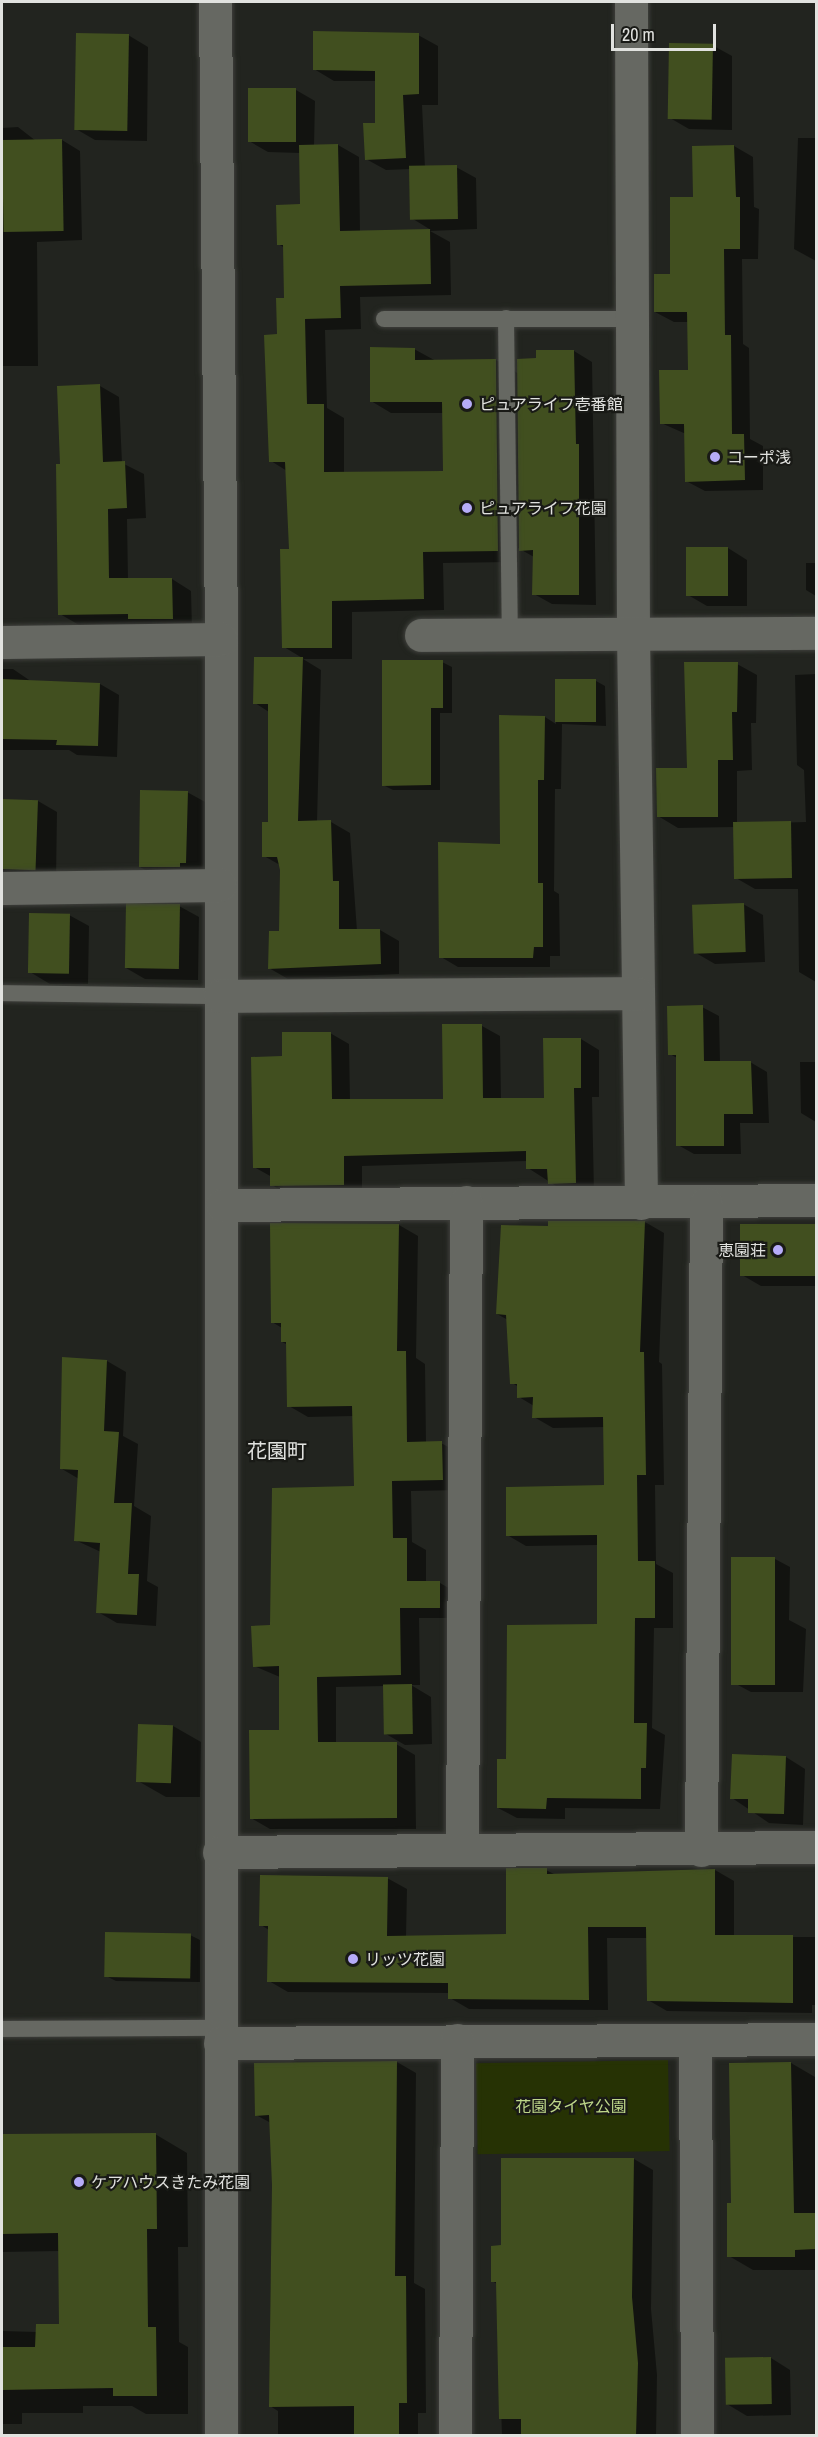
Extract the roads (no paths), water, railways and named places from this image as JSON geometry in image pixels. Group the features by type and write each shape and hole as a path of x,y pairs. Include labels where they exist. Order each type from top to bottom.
{"street":[{"path":"215,2 221,639 222,1204 219,1852 221,2436"},
{"path":"631,2 633,634 641,1203"},
{"path":"421,635 816,633"},
{"path":"2,642 221,639"},
{"path":"2,888 220,885"},
{"path":"220,996 637,993"},
{"path":"222,1204 706,1203 816,1200"},
{"path":"462,1849 466,1202"},
{"path":"701,1850 706,1203"},
{"path":"219,1852 816,1848"},
{"path":"220,2036 695,2042 816,2039"},
{"path":"455,2436 457,2040"},
{"path":"695,2042 697,2436"}],"lane":[{"path":"506,318 510,634"},
{"path":"384,319 632,320"},
{"path":"2,993 220,996"},
{"path":"2,2029 220,2036"}],"place":[{"name":"ピュアライフ壱番館","path":"467,404"},
{"name":"コーポ浅","path":"715,457"},
{"name":"ピュアライフ花園","path":"467,508"},
{"name":"恵園荘","path":"778,1250"},
{"name":"リッツ花園","path":"353,1959"},
{"name":"ケアハウスきたみ花園","path":"79,2182"}],"district":[{"name":"花園町","path":"277,1450"}],"park label":[{"name":"花園タイヤ公園","path":"571,2106"}]}
